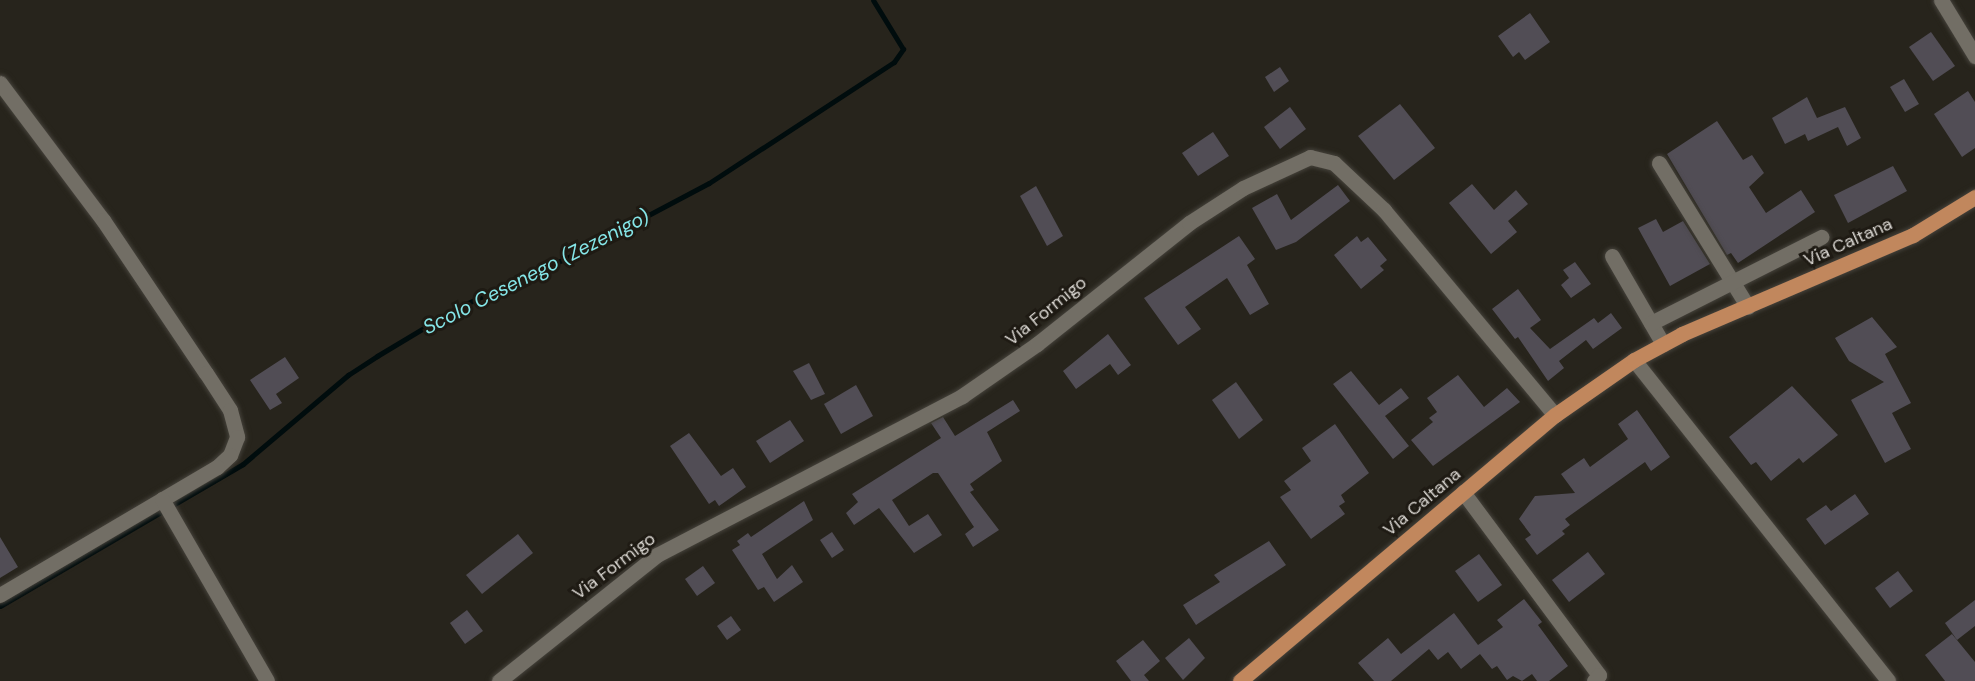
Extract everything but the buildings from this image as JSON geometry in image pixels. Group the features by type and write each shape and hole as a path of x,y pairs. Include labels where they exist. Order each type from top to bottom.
{"main road":[{"name":"Via Caltana","path":"1240,681 1555,415 1634,360 1663,344 1913,235 1975,197"}],"street":[{"path":"1941,0 1975,56"},
{"path":"0,83 103,220 236,423 237,437 230,455 217,467 164,502 0,595"},
{"name":"Via Formigo","path":"499,681 657,555 962,396 1037,344 1189,223 1243,188 1310,157 1334,163 1384,210 1555,415"},
{"path":"1659,163 1735,281 1748,307"},
{"path":"1651,323 1821,237"},
{"path":"1612,256 1663,344"},
{"path":"1634,360 1888,681"},
{"path":"1463,492 1599,675 1594,681"},
{"path":"164,502 267,681"}],"waterway":[{"name":"Scolo Cesenego (Zezenigo)","path":"0,606 243,464 348,375 377,356 459,307 571,256 709,183 894,62 903,49 873,0"}]}
